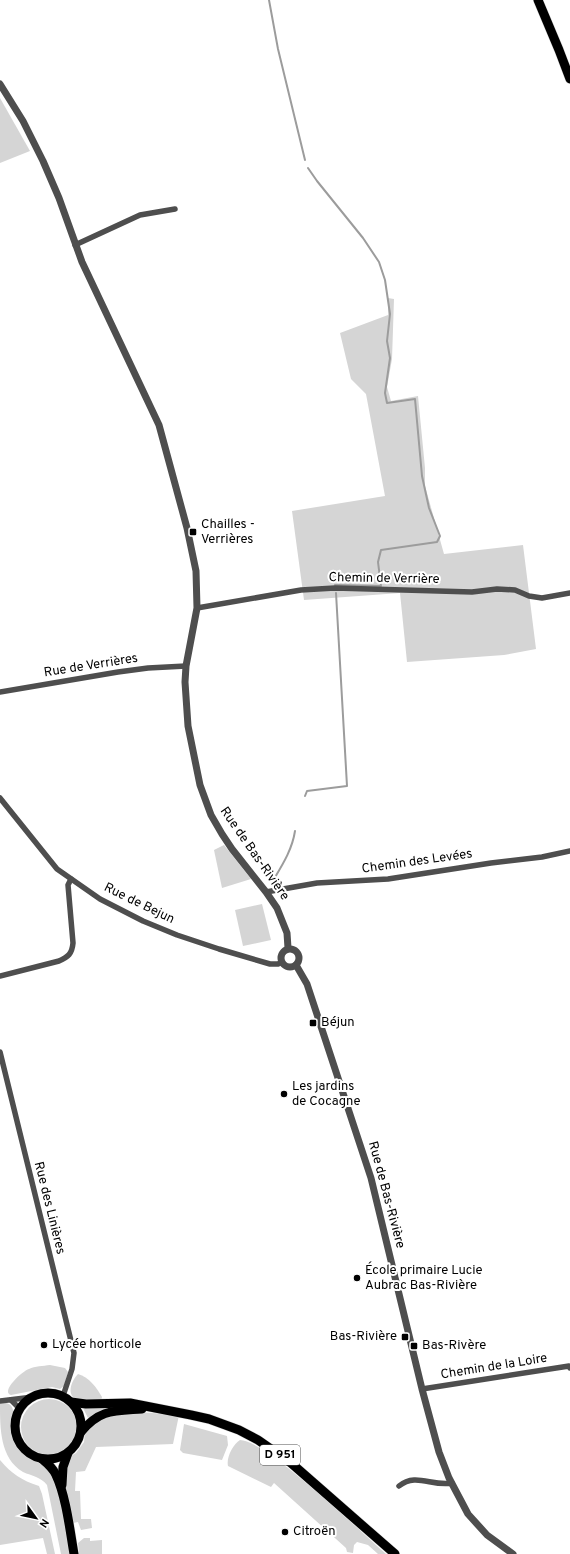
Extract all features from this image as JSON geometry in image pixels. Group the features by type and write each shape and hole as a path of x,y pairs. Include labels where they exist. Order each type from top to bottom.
{"main road":[{"path":"538,0 570,79"},
{"path":"42,1459 56,1458 68,1452 74,1447 81,1432 80,1416 71,1402 62,1396 53,1393 42,1393 25,1402 16,1418 16,1436 26,1451 42,1459 52,1468 57,1476 63,1497 74,1554"},
{"name":"D 951","path":"71,1402 95,1404 130,1403 209,1419 240,1430 277,1452 308,1477 395,1554"},
{"name":"D 951","path":"81,1432 95,1418 103,1414 113,1411 151,1408"},
{"path":"63,1497 63,1467 68,1452"}],"street":[{"name":"Rue de Bas-Rivière","path":"0,84 29,134 59,198 75,245 159,425 187,528 196,571 197,608 186,666 186,701 192,750 200,785 211,815 232,850 277,908 284,924 288,939 288,948"},
{"path":"75,245 140,215 175,208"},
{"name":"Chemin de Verrière","path":"197,608 301,590 335,588 472,592 498,589 515,590 529,596 542,598 570,593"},
{"name":"Rue de Verrières","path":"0,692 126,671 186,666"},
{"name":"Rue de Bejun","path":"0,798 58,870 117,909 170,932 219,950 270,964 278,964 282,962"},
{"name":"Chemin des Levées","path":"266,892 317,883 388,879 491,863 542,857 570,851"},
{"path":"0,976 67,958 72,951 73,943 68,885 71,879"},
{"path":"288,948 298,952 300,959 296,965 290,967 284,965 282,962 282,954 288,948"},
{"name":"Rue de Bas-Rivière","path":"296,965 307,984 371,1178 422,1389 439,1452 452,1483 468,1514 487,1535 513,1554"},
{"name":"Rue des Linières","path":"0,1052 74,1353 72,1369 62,1396"},
{"name":"Chemin de la Loire","path":"422,1389 570,1367"},
{"path":"0,1401 32,1397"},
{"path":"11,1400 20,1409"},
{"path":"399,1486 405,1481 413,1479 446,1484 452,1483"}],"shaded area":[{"path":"0,98 30,151 0,163"},
{"path":"388,298 394,299 392,359 387,387 391,401 418,396 425,468 425,486 444,554 523,545 536,649 504,655 407,662 400,593 304,600 292,511 385,496 366,394 351,379 340,333 388,315"},
{"path":"224,845 251,879 222,888 214,850"},
{"path":"262,904 271,940 243,946 235,910"},
{"path":"50,1365 65,1368 68,1372 64,1386 60,1389 52,1387 11,1395 8,1393 10,1386 17,1377 26,1371 34,1367"},
{"path":"78,1374 86,1377 95,1386 102,1397 101,1401 79,1400 72,1396 71,1388 73,1381"},
{"path":"43,1399 55,1399 65,1403 73,1411 77,1421 77,1433 73,1443 65,1451 55,1455 43,1455 33,1451 25,1443 21,1433 21,1421 25,1411 33,1403"},
{"path":"3,1402 12,1407 12,1428 17,1445 34,1460 41,1461 55,1479 71,1554 61,1554 47,1485 39,1478 23,1472 15,1466 6,1451 0,1423 0,1403"},
{"path":"112,1406 112,1408 103,1410 88,1418 83,1408"},
{"path":"138,1412 179,1415 173,1444 96,1447 85,1471 76,1472 75,1491 80,1491 81,1519 91,1519 92,1528 81,1530 78,1522 73,1523 65,1487 65,1468 69,1457 76,1453 84,1442 85,1432 93,1422 109,1414"},
{"path":"184,1424 227,1436 228,1445 222,1460 183,1453 180,1450"},
{"path":"240,1440 253,1444 291,1471 314,1489 386,1554 378,1554 368,1545 357,1542 354,1545 353,1553 347,1552 346,1548 274,1483 271,1487 228,1466 228,1459 231,1452"},
{"path":"0,1460 17,1476 39,1486 55,1554 47,1554 43,1538 0,1545"},
{"path":"84,1538 90,1538 90,1541 102,1540 102,1554 79,1554 78,1543"}],"waterway":[{"path":"269,0 278,49 305,160"},
{"path":"308,168 363,238 379,262 385,280 390,314 387,341 390,358 385,393 387,403 415,399 422,476 429,508 440,536 437,542 381,550 378,562 381,586 335,585"},
{"path":"305,796 307,791 347,786 336,593"},
{"path":"271,884 289,852 295,831"}],"place":[{"name":"Chailles - Verrières","path":"193,532"},
{"name":"Béjun","path":"313,1023"},
{"name":"Les jardins de Cocagne","path":"284,1094"},
{"name":"École primaire Lucie Aubrac Bas-Rivière","path":"357,1278"},
{"name":"Bas-Rivière","path":"405,1337"},
{"name":"Lycée horticole","path":"44,1345"},
{"name":"Bas-Rivère","path":"414,1346"},
{"name":"Citroën","path":"285,1532"}]}
